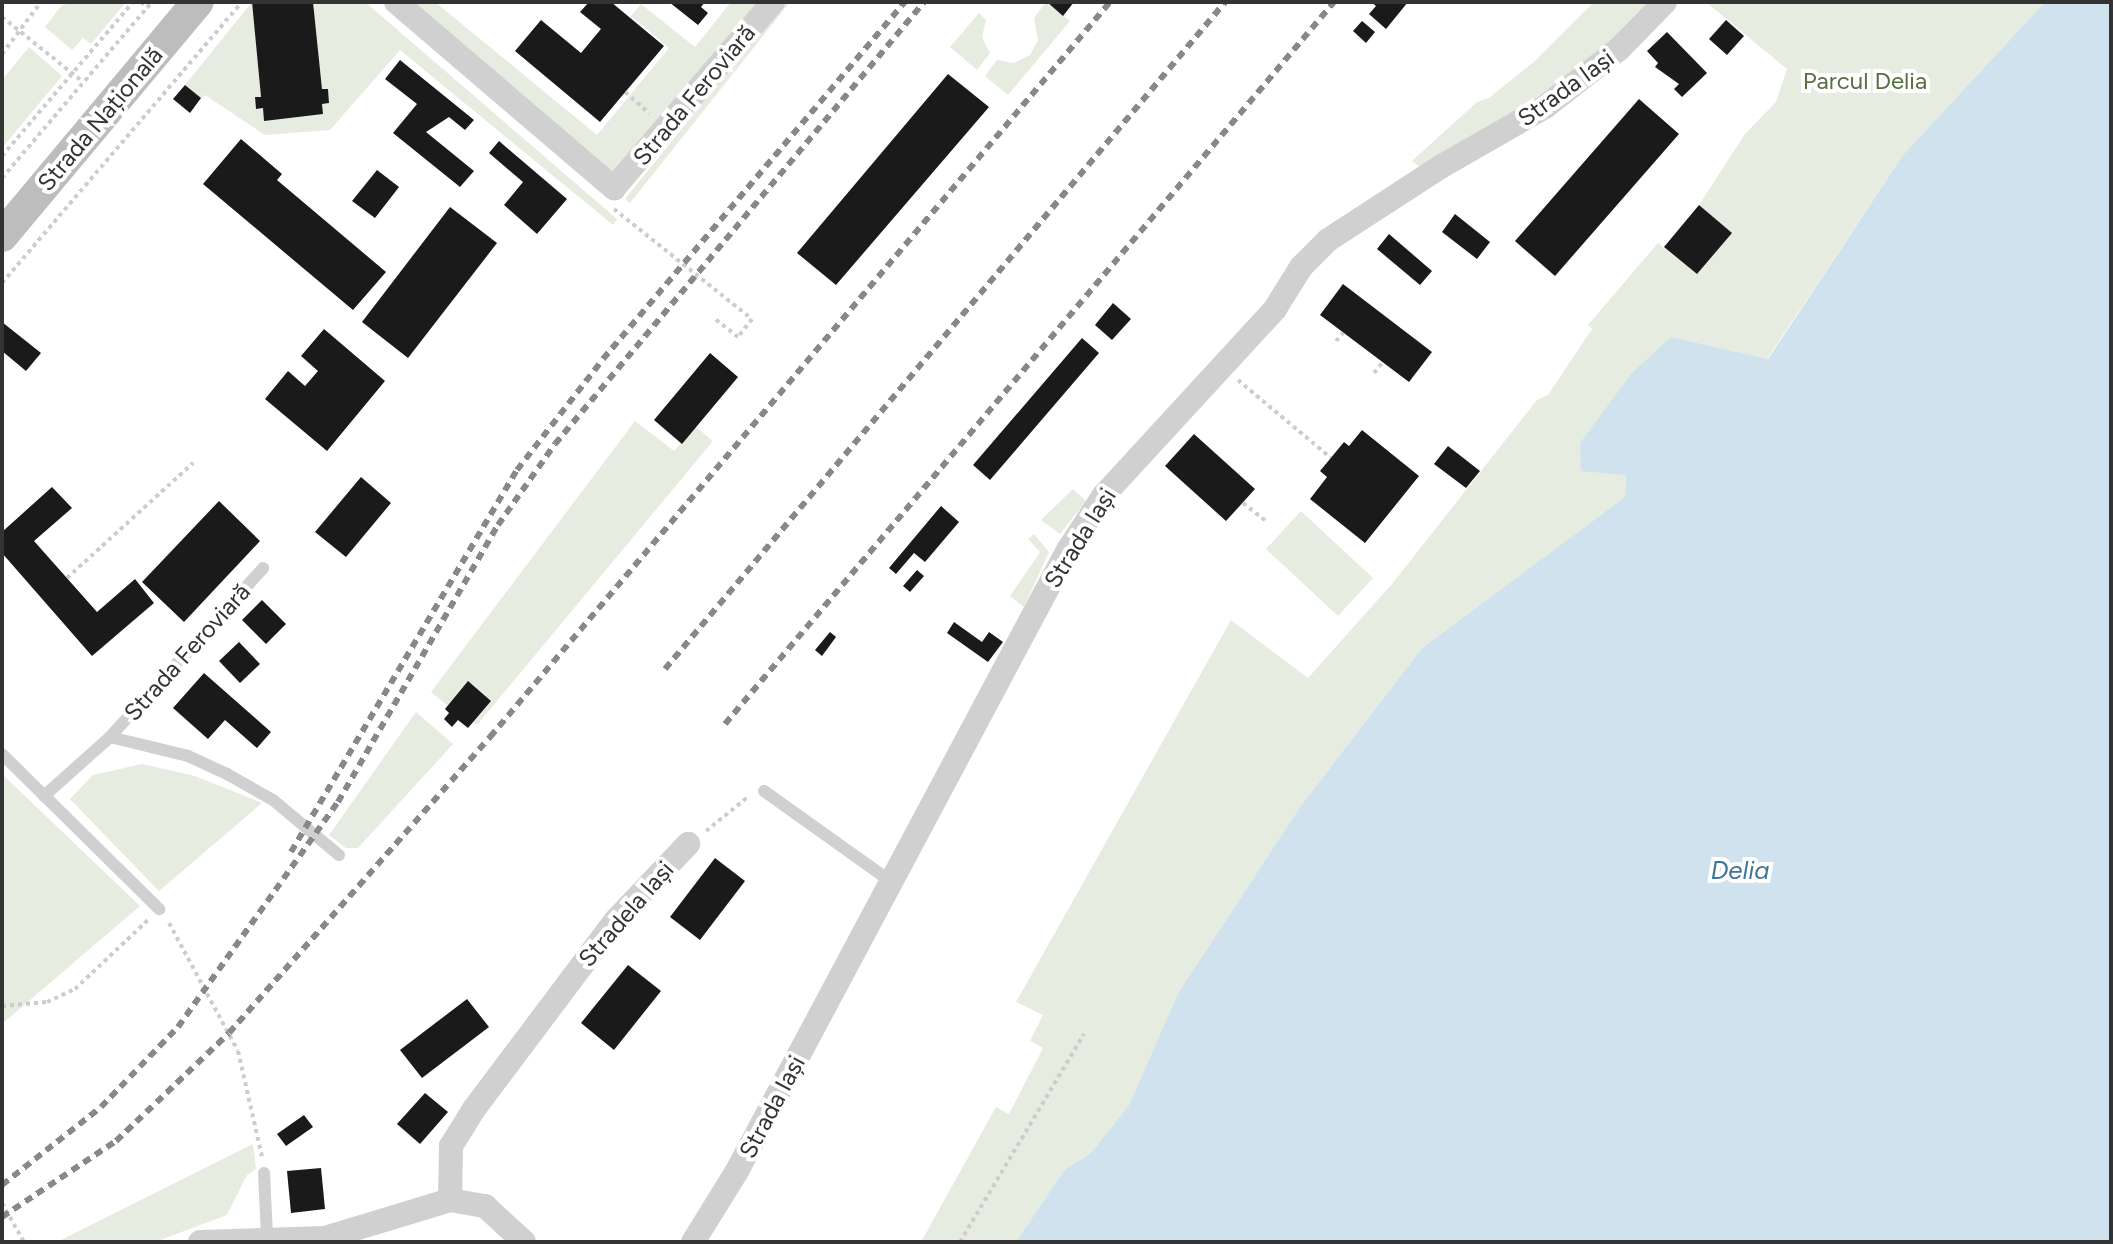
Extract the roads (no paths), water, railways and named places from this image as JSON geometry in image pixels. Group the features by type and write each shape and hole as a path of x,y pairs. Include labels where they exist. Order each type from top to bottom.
{"street":[{"name":"Strada Națională","path":"2,236 198,2"},
{"name":"Strada Feroviară","path":"396,2 614,188 773,2"},
{"name":"Strada Iași","path":"693,1242 893,883 1085,522 1221,365 1275,309 1301,267 1328,240 1442,166 1545,107 1619,49 1665,2"},
{"name":"Stradela Iași","path":"450,1200 451,1146 474,1109 616,920 688,844"},
{"path":"200,1242 325,1238 450,1200 485,1206 524,1242"}],"lane":[{"name":"Strada Feroviară","path":"44,796 110,737 263,568"},
{"name":"Strada Feroviară","path":"110,737 177,752 227,774 273,800 339,855"},
{"path":"2,754 159,909"},
{"path":"764,791 893,883"},
{"path":"264,1173 267,1240"}],"water":[{"name":"Delia","path":"2045,2 2111,2 2111,1242 1016,1242 1065,1169 1090,1154 1129,1105 1178,993 1300,807 1422,648 1625,497 1626,475 1581,471 1580,443 1632,373 1671,337 1768,359 1903,155"}],"railway":[{"path":"291,852 517,470 603,359 905,2"},
{"path":"2,1185 101,1107 178,1027 338,802 498,525 555,444 924,2"},
{"path":"2,1217 116,1141 229,1033 490,737 1110,2"},
{"path":"665,669 1225,2"},
{"path":"725,724 1334,2"}],"park label":[{"name":"Parcul Delia","path":"1865,81"}]}
